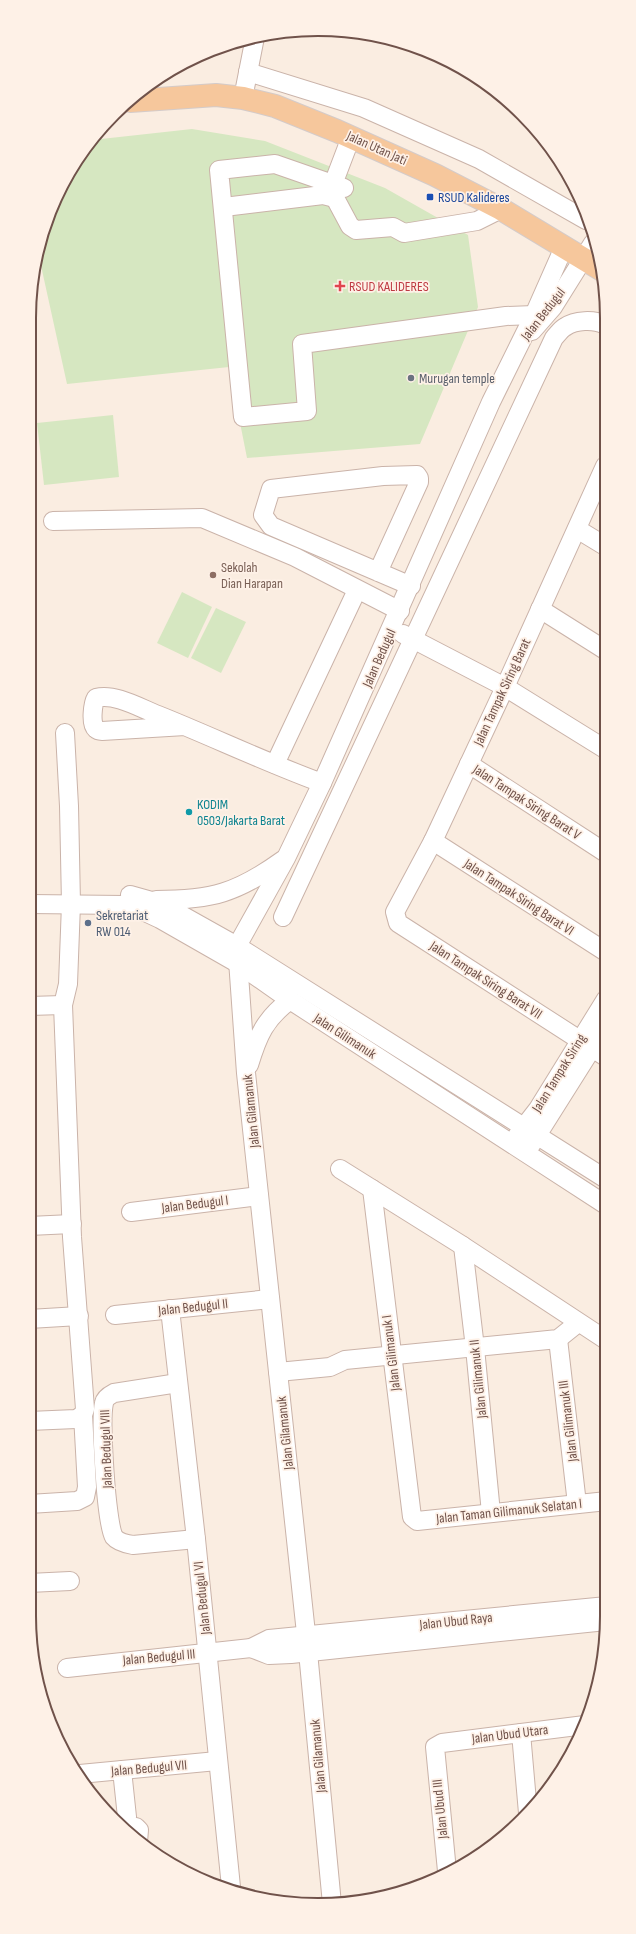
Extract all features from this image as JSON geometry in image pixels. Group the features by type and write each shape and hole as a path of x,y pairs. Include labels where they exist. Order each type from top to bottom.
{"main road":[{"name":"Jalan Utan Jati","path":"140,99 216,95 243,98 275,106 357,139 414,165 501,208 564,248 588,250"}],"street":[{"path":"243,98 254,44"},
{"path":"248,72 364,108 479,159 582,218"},
{"path":"357,139 338,190 350,226 356,230 393,227 404,233 477,221 501,208"},
{"path":"338,190 275,164 220,170 243,417 308,411 302,344 506,316 534,315"},
{"path":"224,206 323,195 338,190"},
{"name":"Jalan Bedugul","path":"237,954 322,783 516,349 534,315 564,248"},
{"name":"Jalan Bedugul","path":"516,349 552,307 588,250"},
{"path":"283,917 554,338 565,326 582,321 600,323"},
{"path":"378,572 419,482 417,475 383,476 271,489 263,515 271,526 378,572 411,586"},
{"name":"Jalan Tampak Siring Barat","path":"395,917 395,912 433,841 506,687 600,477"},
{"path":"53,521 202,518 295,557 400,611"},
{"path":"576,529 600,543"},
{"path":"275,764 357,590"},
{"path":"540,609 600,647"},
{"path":"392,629 506,687 600,746"},
{"path":"185,726 322,783"},
{"path":"36,1504 77,1501 85,1497 87,1487 83,1415 85,1409 72,1224 63,1005 68,984 71,900 69,806 65,733"},
{"name":"Jalan Tampak Siring Barat V","path":"469,764 600,849"},
{"name":"Jalan Tampak Siring Barat VI","path":"433,841 600,948"},
{"path":"147,900 195,899 223,894 249,883 286,858"},
{"name":"Jalan Gilimanuk","path":"71,900 114,900 130,895 162,904 180,914 237,954 531,1131 600,1175"},
{"path":"36,897 71,900"},
{"path":"36,903 71,900"},
{"name":"Jalan Gilimanuk","path":"114,900 146,912 237,954 290,1000 600,1201"},
{"name":"Jalan Tampak Siring Barat VII","path":"395,917 398,923 592,1049"},
{"name":"Jalan Gilamanuk","path":"237,954 246,1073 307,1644 331,1897"},
{"path":"246,1073 265,1024 275,1012 290,1000"},
{"path":"36,1006 63,1005"},
{"name":"Jalan Tampak Siring","path":"592,1049 600,1020"},
{"name":"Jalan Tampak Siring","path":"518,1149 531,1131 538,1109 592,1049 600,1036"},
{"path":"340,1168 463,1246 600,1336"},
{"name":"Jalan Gilimanuk I","path":"372,1189 391,1356 412,1518"},
{"name":"Jalan Bedugul I","path":"131,1212 259,1196"},
{"path":"36,1226 72,1224"},
{"name":"Jalan Gilimanuk II","path":"463,1246 475,1348 491,1512"},
{"name":"Jalan Bedugul II","path":"116,1315 270,1299"},
{"name":"Jalan Bedugul VI","path":"170,1309 196,1539 217,1761 231,1884"},
{"path":"36,1319 79,1316"},
{"path":"278,1366 328,1356 345,1360 558,1339 578,1322"},
{"name":"Jalan Gilimanuk III","path":"558,1339 577,1504"},
{"name":"Jalan Bedugul VIII","path":"178,1383 114,1393 107,1397 104,1403 103,1430 108,1503 114,1537 124,1543 133,1545 196,1539"},
{"path":"36,1421 76,1419 83,1415"},
{"name":"Jalan Taman Gilimanuk Selatan I","path":"412,1518 417,1521 600,1502"},
{"path":"36,1583 70,1581"},
{"name":"Jalan Ubud Raya","path":"307,1644 600,1607"},
{"name":"Jalan Ubud Raya","path":"307,1644 600,1622"},
{"name":"Jalan Bedugul III","path":"67,1668 96,1663 251,1648 269,1639 307,1644"},
{"name":"Jalan Ubud Utara","path":"435,1747 442,1743 578,1726"},
{"path":"521,1733 527,1805"},
{"name":"Jalan Ubud III","path":"435,1747 451,1865"},
{"name":"Jalan Bedugul VII","path":"84,1774 217,1761"},
{"path":"122,1770 123,1819"},
{"path":"125,1821 136,1826 139,1830 139,1834"}],"green space":[{"path":"192,129 265,141 385,188 468,235 478,307 420,444 247,458 229,367 67,384 41,265 51,227 65,193 84,161 100,139"},
{"path":"113,415 119,477 44,485 37,423"},
{"path":"182,592 212,607 188,658 157,643"},
{"path":"216,608 246,622 221,673 191,658"}],"place":[{"name":"RSUD Kalideres","path":"430,197"},
{"name":"RSUD KALIDERES","path":"340,286"},
{"name":"Murugan temple","path":"411,378"},
{"name":"Sekolah Dian Harapan","path":"213,575"},
{"name":"KODIM 0503/Jakarta Barat","path":"189,812"},
{"name":"Sekretariat RW 014","path":"88,923"}]}
